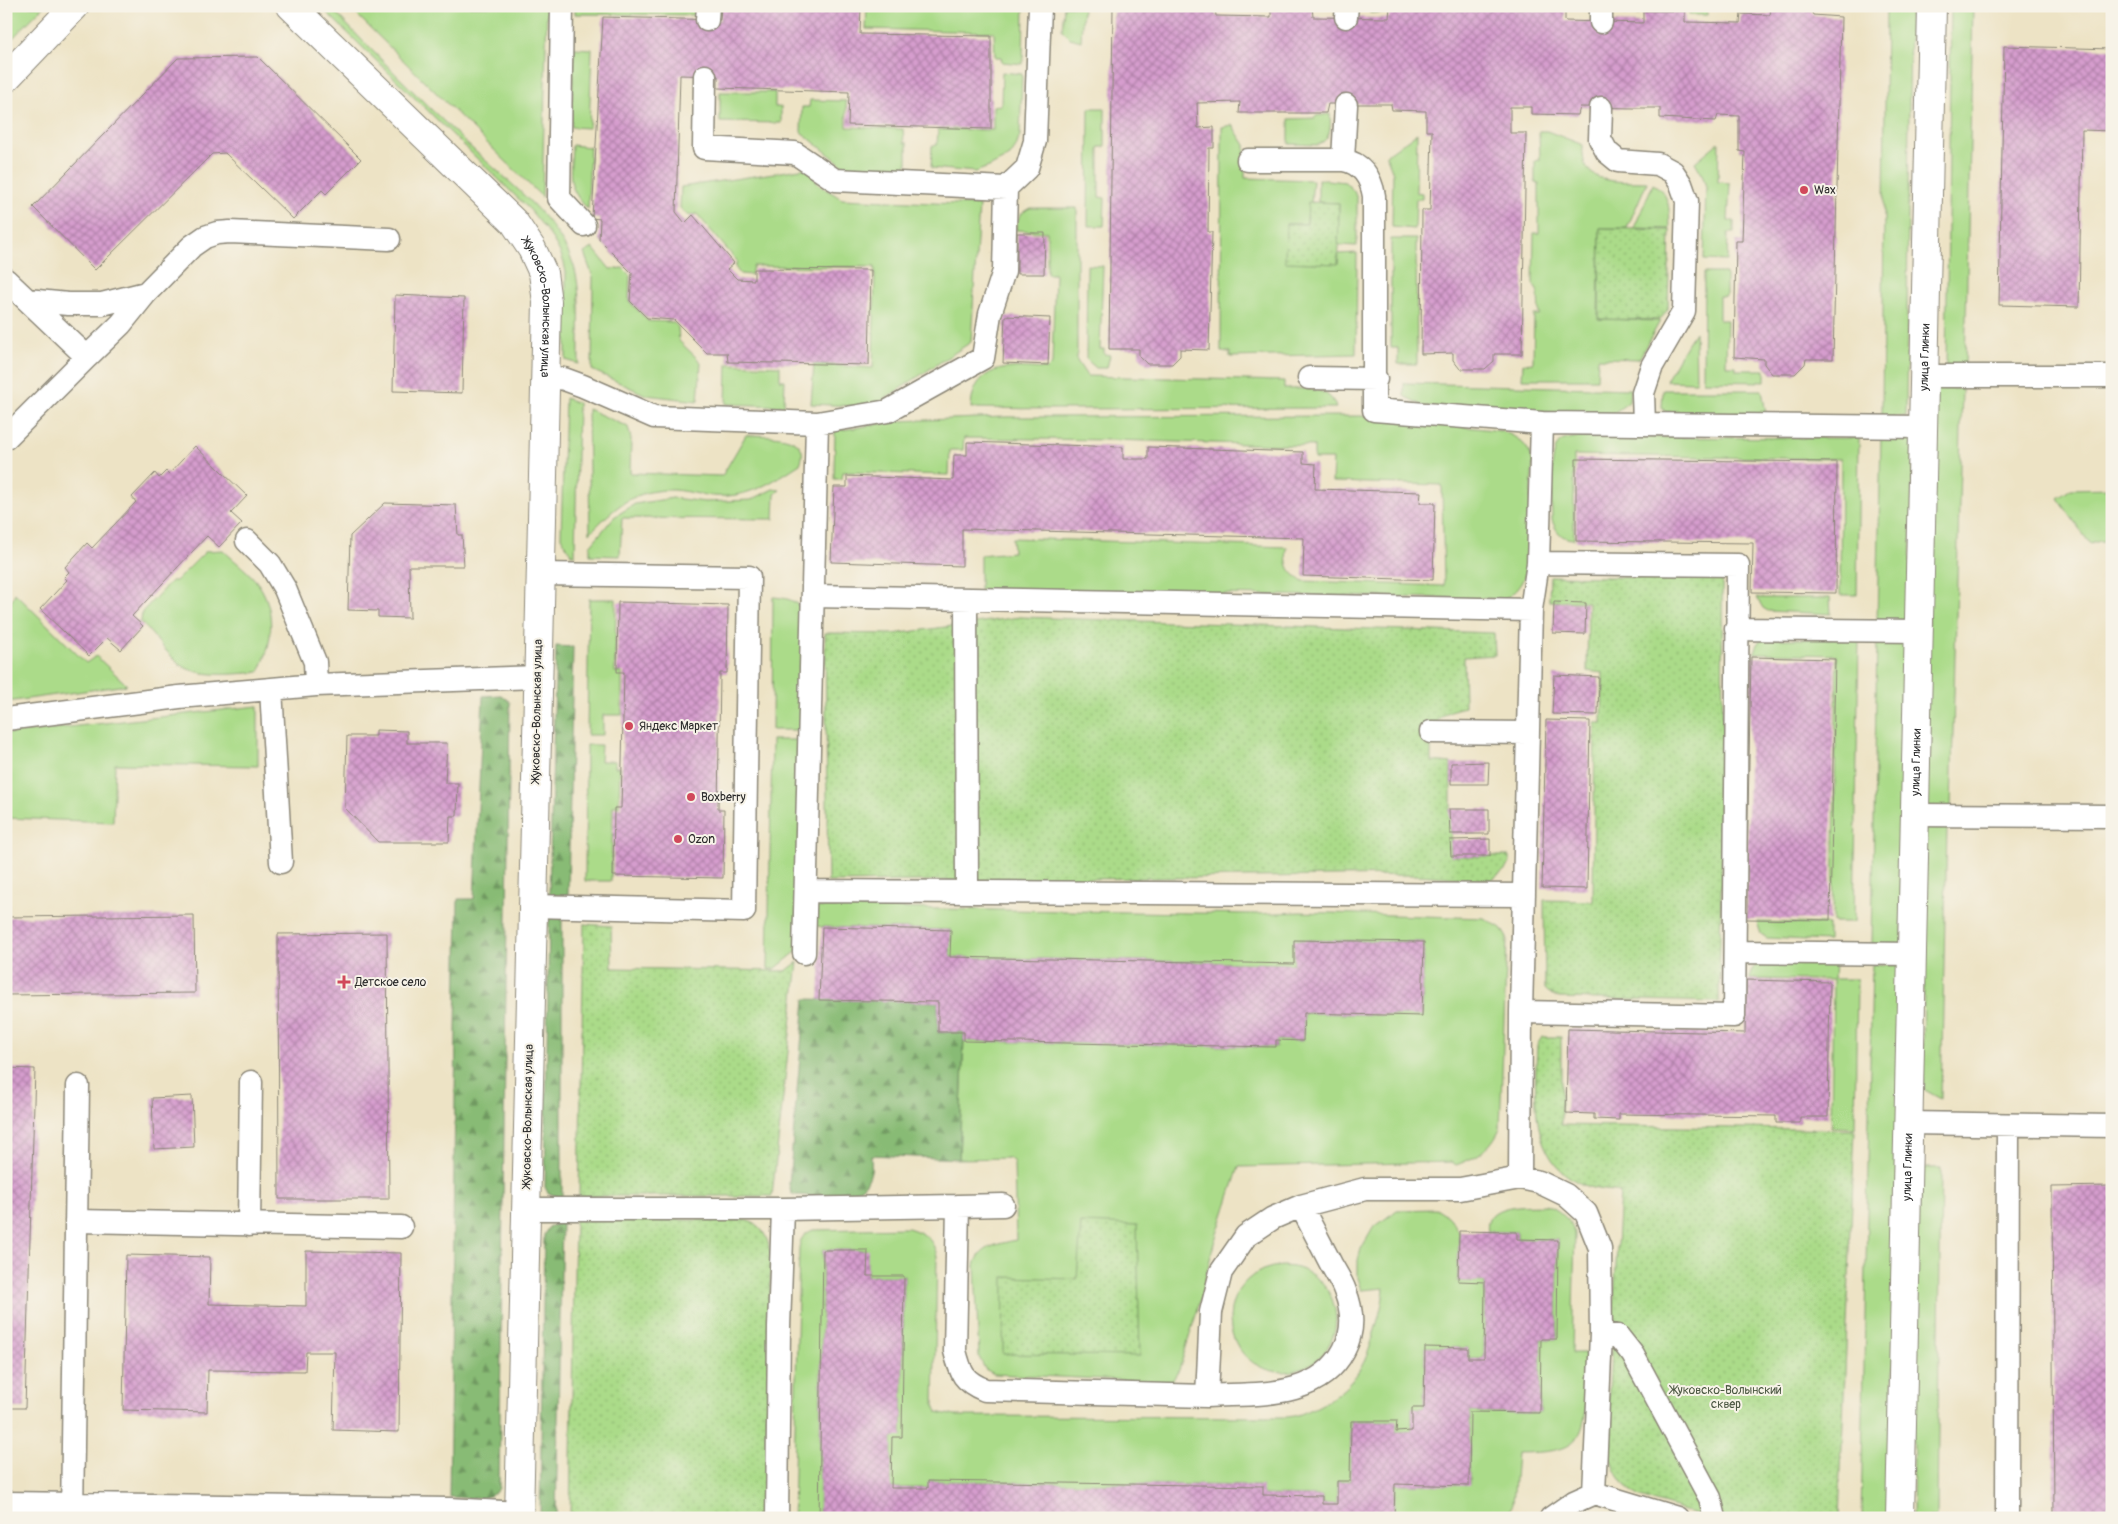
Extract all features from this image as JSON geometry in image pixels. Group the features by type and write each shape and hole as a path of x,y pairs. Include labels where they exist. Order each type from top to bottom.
{"main road":[{"path":"6,78 75,6"},
{"name":"Жуковско-Волынская улица","path":"292,6 506,215 532,248 543,274 546,302 545,376 519,1515"},
{"name":"улица Глинки","path":"1900,1518 1932,6"}],"lane":[{"path":"562,6 559,198 584,225"},
{"path":"545,376 564,379 583,386 654,417 818,423 888,411 983,358 990,314 1004,271 1006,188 1027,168 1035,142 1040,6"},
{"path":"705,76 704,148 795,153 835,180 1006,188"},
{"path":"1343,160 1346,105"},
{"path":"1601,108 1600,139 1607,152 1618,161 1658,164 1673,172 1681,184 1687,201 1684,311 1652,366 1643,393 1644,424"},
{"path":"1248,160 1343,160 1352,161 1365,172 1373,188 1376,379 1374,410 1542,423 1923,427"},
{"path":"6,438 121,324 146,293 192,246 205,237 217,233 389,239"},
{"path":"6,280 88,358"},
{"path":"27,300 68,304 102,304 146,293"},
{"path":"1924,376 2112,376"},
{"path":"1309,378 1376,379"},
{"path":"804,953 818,423"},
{"path":"1520,1178 1521,1012 1531,610 1538,563 1542,423"},
{"path":"247,540 270,564 285,589 315,662 316,685"},
{"path":"1521,1012 1734,1016 1738,566 1538,563"},
{"path":"532,906 744,911 749,577 540,574"},
{"path":"813,596 1531,610"},
{"path":"966,599 967,892"},
{"path":"1736,629 1919,631"},
{"path":"6,719 178,697 316,685 537,677"},
{"path":"271,689 281,862"},
{"path":"1432,732 1528,733"},
{"path":"1915,815 2112,816"},
{"path":"806,891 1524,895"},
{"path":"1736,952 1912,954"},
{"path":"249,1225 251,1082"},
{"path":"72,1510 78,1086"},
{"path":"1908,1123 2112,1126"},
{"path":"2007,1518 2008,1125"},
{"path":"1207,1396 1211,1312 1221,1272 1246,1236 1273,1218 1301,1206 1365,1189 1460,1189 1520,1178 1539,1182 1566,1195 1586,1213 1600,1248 1601,1334 1594,1493"},
{"path":"526,1209 783,1209 1003,1205"},
{"path":"958,1206 955,1351 960,1370 970,1384 986,1390 1207,1396 1275,1392 1301,1387 1322,1377 1338,1361 1350,1338 1352,1313 1345,1290 1301,1206"},
{"path":"776,1518 783,1209"},
{"path":"76,1221 401,1227"},
{"path":"1601,1334 1618,1336 1633,1355 1710,1498 1715,1518"},
{"path":"1551,1518 1574,1502 1594,1493 1676,1518"},
{"path":"6,1503 72,1510 519,1515"}],"green space":[{"path":"6,6 44,6 6,45"},
{"path":"320,6 329,6 464,141 525,196 552,227 572,261 578,284 579,364 566,360 566,272 561,255 548,232 531,211"},
{"path":"348,6 547,6 542,197"},
{"path":"575,6 697,6 697,15 575,14"},
{"path":"867,6 1024,6 1023,64 1002,62 1001,57 995,57 994,32 866,29"},
{"path":"1064,6 1083,6 1081,41 1070,38 1062,30"},
{"path":"1226,6 1266,6 1266,9 1226,9"},
{"path":"1370,6 1387,6 1386,12 1370,13"},
{"path":"1624,6 1639,6 1639,15 1624,14"},
{"path":"1683,6 1735,6 1707,7 1707,15 1689,15 1689,7"},
{"path":"1886,6 1910,6 1906,416 1882,417"},
{"path":"1951,6 1973,6 1965,368 1946,367"},
{"path":"574,48 592,49 589,128 571,127"},
{"path":"1002,72 1022,74 1020,135 1016,147 1010,156 975,172 931,168 932,146 937,145 938,129 993,130 993,106 1001,105"},
{"path":"720,92 775,92 775,107 781,107 781,123 720,122"},
{"path":"810,100 846,101 847,127 903,129 904,143 907,143 907,168 845,167 801,132 802,107 809,107"},
{"path":"1089,108 1105,108 1105,147 1099,147 1099,197 1105,198 1104,226 1088,226"},
{"path":"1330,114 1328,136 1318,145 1289,144 1289,119 1315,118 1315,116"},
{"path":"1232,125 1245,145 1245,178 1313,180 1311,203 1308,203 1307,224 1286,224 1338,263 1338,254 1357,253 1356,354 1230,357 1230,352 1221,352 1222,127"},
{"path":"1539,131 1547,131 1583,145 1583,159 1587,168 1594,175 1613,181 1647,182 1627,228 1600,228 1598,319 1660,321 1639,359 1598,358 1597,379 1522,379 1523,364 1533,363 1534,315 1539,315 1538,292 1533,284 1534,233 1539,233 1539,183 1535,182 1535,161 1540,160"},
{"path":"1417,133 1416,192 1422,193 1422,199 1416,199 1415,229 1392,227 1393,173 1386,155"},
{"path":"1719,142 1718,182 1730,183 1728,221 1734,221 1734,233 1728,233 1727,261 1704,260 1706,187 1702,174 1695,162"},
{"path":"572,145 590,147 588,209 576,194 571,180"},
{"path":"807,168 819,185 842,199 979,205 971,342 872,407 811,404 814,364 873,368 875,267 753,266 751,275 740,274 735,267 737,261 697,214 688,216 680,208 681,187"},
{"path":"1318,179 1345,182 1354,191 1357,199 1357,246 1338,245 1339,203 1318,202"},
{"path":"1653,184 1659,188 1666,198 1669,209 1670,229 1634,228"},
{"path":"1308,202 1339,203 1338,264 1285,262 1286,224 1307,224"},
{"path":"1030,208 1077,208 1077,361 1087,376 1284,381 1284,389 1315,390 1328,395 1336,408 971,408 973,393 979,382 987,374 1009,368 1047,369 1052,364 1055,274 1047,274 1047,232 1016,230 1019,217"},
{"path":"1600,228 1670,230 1668,309 1660,320 1599,319"},
{"path":"1391,239 1416,239 1417,364 1398,364 1398,348 1391,348"},
{"path":"593,248 610,269 623,268 630,275 629,301 648,321 673,322 678,327 679,341 701,362 698,401 646,395 592,370 593,277 584,253"},
{"path":"1087,265 1103,266 1100,349 1104,349 1104,354 1110,355 1107,368 1096,368 1086,359"},
{"path":"1704,273 1726,273 1726,296 1719,296 1719,320 1727,320 1726,366 1736,366 1736,370 1765,370 1765,382 1703,381"},
{"path":"1695,332 1696,382 1666,381 1680,355"},
{"path":"727,364 780,366 780,380 785,380 784,406 726,404"},
{"path":"1404,383 1630,389 1629,402 1611,415 1425,407 1404,396"},
{"path":"1934,388 1962,389 1951,809 1924,808"},
{"path":"1663,390 1762,390 1766,414 1665,412 1662,407"},
{"path":"565,398 578,403 575,556 571,554 561,537"},
{"path":"588,409 628,427 631,439 630,473 722,476 746,435 774,436 794,441 800,446 802,454 800,464 765,485 737,495 713,496 673,490 659,490 636,496 608,515 590,533"},
{"path":"1368,416 1502,431 1522,442 1533,462 1526,572 1523,580 1509,596 1505,599 980,590 980,555 1013,552 1012,538 1287,547 1287,563 1291,571 1303,581 1444,586 1442,485 1332,482 1333,459 1314,459 1314,446 964,438 963,450 950,450 949,475 843,472 842,479 834,479 835,431 898,421 1005,417"},
{"path":"1881,435 1913,436 1909,624 1877,624"},
{"path":"1579,437 1859,438 1857,595 1840,595 1841,459 1574,455 1574,539 1569,539 1560,534 1552,520 1552,467 1556,448 1560,442"},
{"path":"2112,488 2112,541 2100,541 2090,544 2058,498 2071,489"},
{"path":"773,489 780,490 775,494 774,519 622,518 620,556 590,555 590,546 614,517 635,504 673,498 705,502 751,500"},
{"path":"223,550 247,571 265,595 271,628 267,651 259,672 217,674 186,668 173,658 141,622 142,612 171,581 176,581 206,551"},
{"path":"1550,576 1722,579 1723,790 1719,1002 1559,998 1545,989 1544,900 1593,901 1595,723 1602,723 1603,673 1587,671 1588,602 1549,601"},
{"path":"15,593 86,663 96,656 127,685 6,702 6,613"},
{"path":"773,597 790,600 803,611 802,730 772,730"},
{"path":"1757,598 1830,598 1831,614 1768,611 1763,608"},
{"path":"589,599 616,599 615,672 622,673 622,715 603,715 603,735 587,735"},
{"path":"1020,617 1494,633 1495,655 1464,657 1465,707 1445,714 1435,725 1431,761 1451,763 1451,856 1510,856 1510,862 1505,870 1491,880 1417,875 828,882 825,633 893,634"},
{"path":"1763,639 1859,639 1854,922 1833,922 1837,655 1754,653 1757,644"},
{"path":"1877,640 1906,640 1902,945 1872,945"},
{"path":"556,646 573,647 568,895 549,895"},
{"path":"501,695 510,702 499,1488 490,1496 449,1497 458,899 474,899 483,696"},
{"path":"258,706 258,766 115,764 113,822 6,818 6,734"},
{"path":"772,740 802,740 797,951 775,969 768,969"},
{"path":"586,745 601,745 600,761 615,761 615,767 620,767 619,806 613,806 611,881 585,881"},
{"path":"1925,826 1947,827 1941,1098 1923,1088"},
{"path":"812,907 1256,914 1300,912 1484,918 1501,928 1507,938 1500,1128 1492,1142 1482,1152 1456,1165 1452,1162 1239,1167 1214,1243 1199,1305 1179,1370 1172,1381 994,1374 985,1369 979,1357 975,1265 981,1254 986,1250 1016,1240 1014,1162 1009,1158 959,1159 964,1041 1276,1047 1276,1040 1303,1041 1304,1013 1422,1016 1424,942 1294,940 1294,964 950,957 951,930 822,927 814,925"},
{"path":"549,917 562,917 562,1198 548,1193 545,1187"},
{"path":"1757,922 1828,924 1828,941 1767,938 1761,934"},
{"path":"584,924 611,926 612,968 786,971 798,962 772,1196 579,1196"},
{"path":"1766,960 1835,962 1834,979 1857,979 1855,1128 1831,1127 1833,980 1750,979 1752,969"},
{"path":"1872,964 1902,965 1891,1518 1861,1518"},
{"path":"805,999 938,1002 938,1032 964,1032 959,1159 871,1155 871,1171 867,1182 860,1189 840,1196 828,1197 795,1195 791,1193 789,1184"},
{"name":"Жуковско-Волынский сквер","path":"1542,1037 1561,1037 1561,1125 1855,1130 1839,1518 1708,1518 1637,1496 1627,1488 1614,1469 1606,1444 1620,1192 1586,1186 1567,1175 1553,1161 1544,1144 1536,1106 1537,1045"},
{"path":"1916,1168 1941,1168 1937,1518 1912,1518"},
{"path":"1545,1205 1563,1215 1575,1233 1572,1353 1584,1353 1589,1360 1590,1368 1584,1422 1580,1433 1574,1442 1553,1451 1517,1453 1513,1504 1505,1518 1394,1518 1395,1484 1469,1485 1470,1412 1540,1413 1541,1339 1557,1339 1558,1240 1517,1239 1517,1232 1488,1232 1488,1222 1492,1215 1508,1208"},
{"path":"1436,1209 1450,1218 1459,1231 1458,1281 1485,1282 1484,1358 1468,1358 1468,1348 1425,1347 1424,1408 1412,1408 1412,1431 1396,1432 1396,1421 1351,1421 1350,1481 1337,1481 1337,1504 1322,1504 1322,1496 1263,1495 1262,1486 929,1481 928,1488 891,1488 892,1437 902,1436 904,1276 867,1276 867,1250 823,1250 819,1518 793,1518 799,1249 803,1237 813,1230 908,1228 919,1232 931,1241 937,1256 934,1405 937,1412 955,1416 1289,1417 1317,1407 1340,1392 1356,1376 1367,1355 1379,1315 1384,1288 1362,1290 1358,1278 1358,1260 1361,1249 1373,1228 1397,1210"},
{"path":"575,1220 744,1220 756,1225 764,1233 769,1244 771,1257 765,1518 570,1518"},
{"path":"562,1221 556,1518 540,1518 544,1235 548,1228"},
{"path":"1081,1223 1137,1225 1140,1356 1003,1354 1004,1277 1077,1279"},
{"path":"1283,1266 1303,1270 1320,1282 1332,1299 1336,1319 1332,1339 1320,1356 1303,1368 1283,1372 1263,1368 1246,1356 1234,1339 1230,1319 1234,1299 1246,1282 1263,1270"}],"building":[{"path":"721,6 861,6 860,34 991,36 991,129 848,125 849,92 718,88 718,76 680,75 676,212 685,223 693,215 734,263 727,269 737,279 754,280 754,269 871,270 869,365 728,362 727,353 707,353 674,320 647,318 630,301 632,273 599,240 600,219 592,218 603,17 720,20"},
{"path":"1113,6 1215,7 1216,16 1271,17 1271,6 1312,6 1313,17 1389,18 1390,6 1525,9 1525,6 1565,6 1565,21 1643,23 1643,11 1685,11 1685,22 1740,23 1741,14 1770,15 1773,6 1809,6 1813,15 1841,17 1833,359 1806,359 1805,364 1795,374 1772,374 1764,364 1764,359 1734,357 1736,241 1742,241 1745,152 1739,151 1739,116 1718,115 1716,121 1660,118 1660,108 1580,107 1578,115 1531,114 1531,107 1510,107 1510,133 1526,133 1522,354 1494,354 1494,361 1485,369 1460,369 1453,360 1453,353 1421,354 1422,210 1430,210 1432,131 1426,131 1426,111 1392,110 1391,104 1328,104 1326,113 1239,113 1240,102 1197,103 1198,128 1214,127 1214,148 1209,148 1208,232 1212,232 1209,350 1180,349 1180,356 1172,364 1147,364 1139,356 1139,349 1109,349"},
{"path":"2004,46 2112,49 2112,131 2082,130 2079,307 1999,305"},
{"path":"258,57 361,159 326,194 322,190 293,219 225,153 212,154 95,270 33,207 178,58"},
{"path":"1017,233 1045,233 1044,274 1017,274"},
{"path":"395,295 464,298 462,393 393,391"},
{"path":"1005,316 1050,318 1048,365 1003,363"},
{"path":"967,442 1123,447 1123,459 1148,459 1148,447 1303,452 1303,463 1316,464 1315,489 1421,492 1420,503 1435,503 1433,580 1303,576 1304,538 962,529 962,566 831,562 834,487 847,487 847,476 953,480 954,455 967,455"},
{"path":"195,446 247,496 231,513 242,523 219,547 207,536 132,616 143,626 121,650 107,638 89,656 40,609 67,580 64,577 69,572 65,567 87,543 92,548 136,502 132,497 155,473 159,478 166,471 169,474"},
{"path":"1576,459 1837,462 1836,593 1752,592 1753,543 1576,541"},
{"path":"385,503 456,505 458,535 462,535 464,566 409,566 410,618 378,617 378,611 348,610 350,536"},
{"path":"618,602 728,605 727,673 720,673 718,810 724,810 723,878 613,876 614,808 621,808 624,672 617,672"},
{"path":"1554,602 1586,603 1585,634 1553,633"},
{"path":"1751,657 1835,659 1830,920 1746,919"},
{"path":"1554,675 1599,677 1598,715 1552,714"},
{"path":"1546,720 1590,721 1587,889 1542,888"},
{"path":"376,730 407,731 407,743 447,743 445,783 458,783 457,816 450,816 449,842 378,842 345,808 347,736 376,736"},
{"path":"1489,762 1488,784 1451,784 1451,763"},
{"path":"1449,809 1489,809 1489,834 1450,834"},
{"path":"1490,839 1490,856 1451,856 1450,840"},
{"path":"194,915 195,993 6,995 6,917"},
{"path":"822,927 951,930 950,957 1294,964 1294,940 1424,942 1422,1016 1304,1013 1303,1041 1276,1040 1276,1047 964,1041 964,1032 938,1032 938,1002 819,1000"},
{"path":"387,933 389,1199 279,1199 278,934"},
{"path":"1746,980 1830,982 1828,1117 1800,1117 1800,1123 1776,1123 1776,1116 1619,1114 1619,1120 1594,1119 1594,1114 1566,1113 1568,1029 1745,1033"},
{"path":"6,1068 35,1069 25,1408 6,1408"},
{"path":"192,1096 194,1147 154,1149 152,1098"},
{"path":"2112,1186 2112,1518 2054,1518 2052,1187"},
{"path":"1459,1231 1517,1232 1517,1239 1558,1240 1557,1339 1541,1339 1540,1413 1470,1412 1469,1486 1395,1484 1394,1518 819,1518 823,1250 868,1250 867,1276 904,1276 902,1437 892,1437 891,1488 928,1488 928,1481 1263,1486 1263,1495 1322,1496 1322,1504 1337,1504 1337,1481 1350,1481 1351,1421 1397,1421 1396,1432 1412,1431 1412,1408 1424,1408 1425,1347 1468,1348 1468,1358 1484,1358 1485,1282 1458,1281"},
{"path":"306,1251 401,1253 399,1432 333,1430 335,1352 306,1352 305,1371 208,1370 207,1412 123,1410 126,1255 210,1257 209,1304 306,1306"}],"place":[{"name":"Wax","path":"1804,190"},
{"name":"Яндекс Маркет","path":"629,726"},
{"name":"Boxberry","path":"691,797"},
{"name":"Ozon","path":"678,839"},
{"name":"Детское село","path":"344,982"}]}
